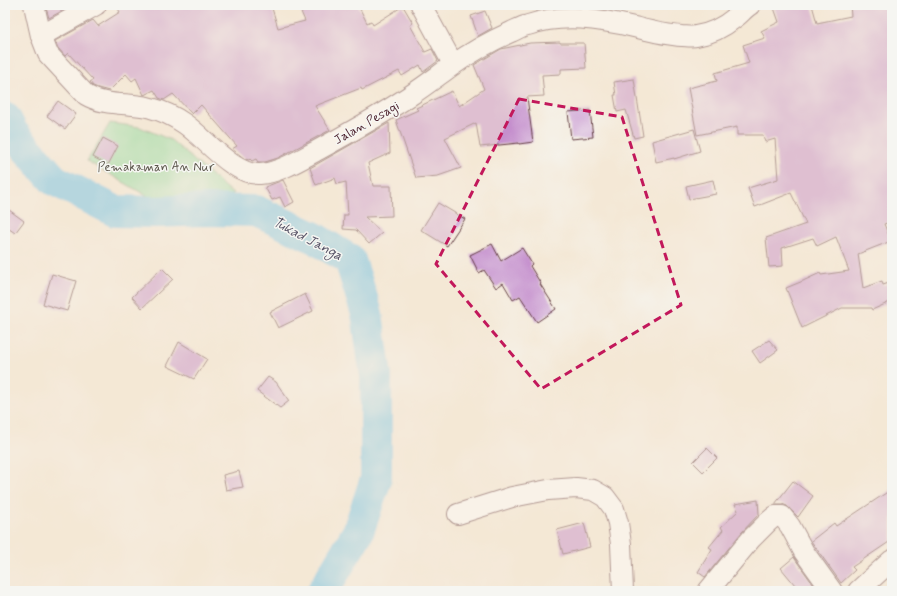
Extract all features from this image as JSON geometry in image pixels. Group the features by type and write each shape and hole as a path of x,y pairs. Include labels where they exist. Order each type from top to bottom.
{"street":[{"name":"Jalan Pesagi","path":"34,5 40,36 48,54 86,95 104,102 151,108 167,114 184,123 230,163 249,173 258,175 268,173 288,165 365,123 401,102 453,64 496,38 528,24 556,19 589,19 615,22 670,35 695,36 717,29 750,5"},
{"path":"40,36 96,5"},
{"path":"421,5 453,64"},
{"path":"458,514 512,497 548,490 576,488 593,490 605,497 614,509 621,544 623,591"},
{"path":"708,591 750,539 775,516 782,516 790,526 804,552 832,591"},
{"path":"858,591 892,560"}],"highlighted area":[{"path":"519,99 622,117 681,305 541,389 436,264"}],"green space":[{"name":"Pemakaman An Nur","path":"110,123 140,127 171,140 233,194 208,205 164,206 87,161"}],"building":[{"path":"54,5 73,5 49,18 46,8"},
{"path":"116,5 271,5 278,28 305,21 298,5 358,5 367,23 371,21 373,25 403,6 413,23 410,25 425,52 432,49 438,61 423,72 420,65 402,76 399,71 362,90 361,88 315,106 330,130 278,158 265,162 258,162 256,159 252,161 250,159 245,159 232,149 237,146 201,105 192,114 173,94 164,100 159,98 154,90 144,95 136,78 132,81 126,74 109,91 98,88 93,86 90,82 93,80 68,53 65,56 58,48 55,41 93,20 98,26 120,12"},
{"path":"773,5 812,5 817,23 851,16 850,5 892,5 892,221 884,224 891,241 858,254 863,288 882,281 883,285 892,282 892,301 872,310 871,308 842,308 802,328 786,288 820,273 821,275 849,271 836,237 817,246 813,238 782,248 783,266 769,267 766,238 806,224 791,193 755,207 748,188 778,179 775,139 765,142 763,135 737,135 737,127 697,135 688,88 717,81 715,73 749,63 743,45 765,38 761,31 779,22"},
{"path":"485,11 492,28 478,36 471,16"},
{"path":"530,43 584,43 586,68 561,69 561,74 542,75 544,96 527,97 533,142 480,147 476,123 445,138 461,168 438,176 416,178 396,120 418,110 416,108 452,91 459,106 484,89 474,65 501,49"},
{"path":"634,79 643,136 634,138 626,110 617,112 614,95 616,95 614,82"},
{"path":"58,101 76,114 65,129 47,116"},
{"path":"590,110 593,137 571,139 568,112"},
{"path":"389,123 390,153 368,163 373,186 391,186 392,216 365,217 382,233 369,244 356,230 343,229 344,215 348,215 346,182 337,184 335,178 316,185 310,168"},
{"path":"694,129 700,151 674,159 656,162 652,141"},
{"path":"103,138 118,146 108,165 93,157"},
{"path":"283,180 294,202 285,207 280,197 272,200 265,187"},
{"path":"713,180 716,194 689,199 686,186"},
{"path":"438,203 465,219 447,246 421,230"},
{"path":"5,207 24,221 15,233 5,226"},
{"path":"492,244 501,261 522,248 532,264 530,266 540,284 556,309 537,322 520,296 513,300 503,283 496,288 484,270 479,273 470,255"},
{"path":"162,268 173,279 142,308 132,297"},
{"path":"52,274 76,281 67,311 43,304"},
{"path":"305,294 313,311 278,328 270,312"},
{"path":"769,340 778,350 760,363 752,351"},
{"path":"179,342 207,359 194,379 167,366"},
{"path":"268,377 276,382 289,401 280,408 257,391"},
{"path":"707,448 717,458 703,472 693,462"},
{"path":"239,471 243,487 226,490 223,475"},
{"path":"793,481 813,496 798,517 787,506 775,504"},
{"path":"892,489 892,540 852,567 855,570 841,583 811,541 834,523 836,526"},
{"path":"758,500 759,514 705,577 698,572 712,549 709,547 723,530 721,527 738,511 735,504"},
{"path":"584,523 590,547 563,554 557,530"},
{"path":"794,557 818,591 800,591 781,568"}],"waterway":[{"name":"Tukad Janga","path":"5,118 13,133 54,180 115,211 256,211 313,237 350,260 367,314 376,376 376,479 358,532 323,591"}]}
